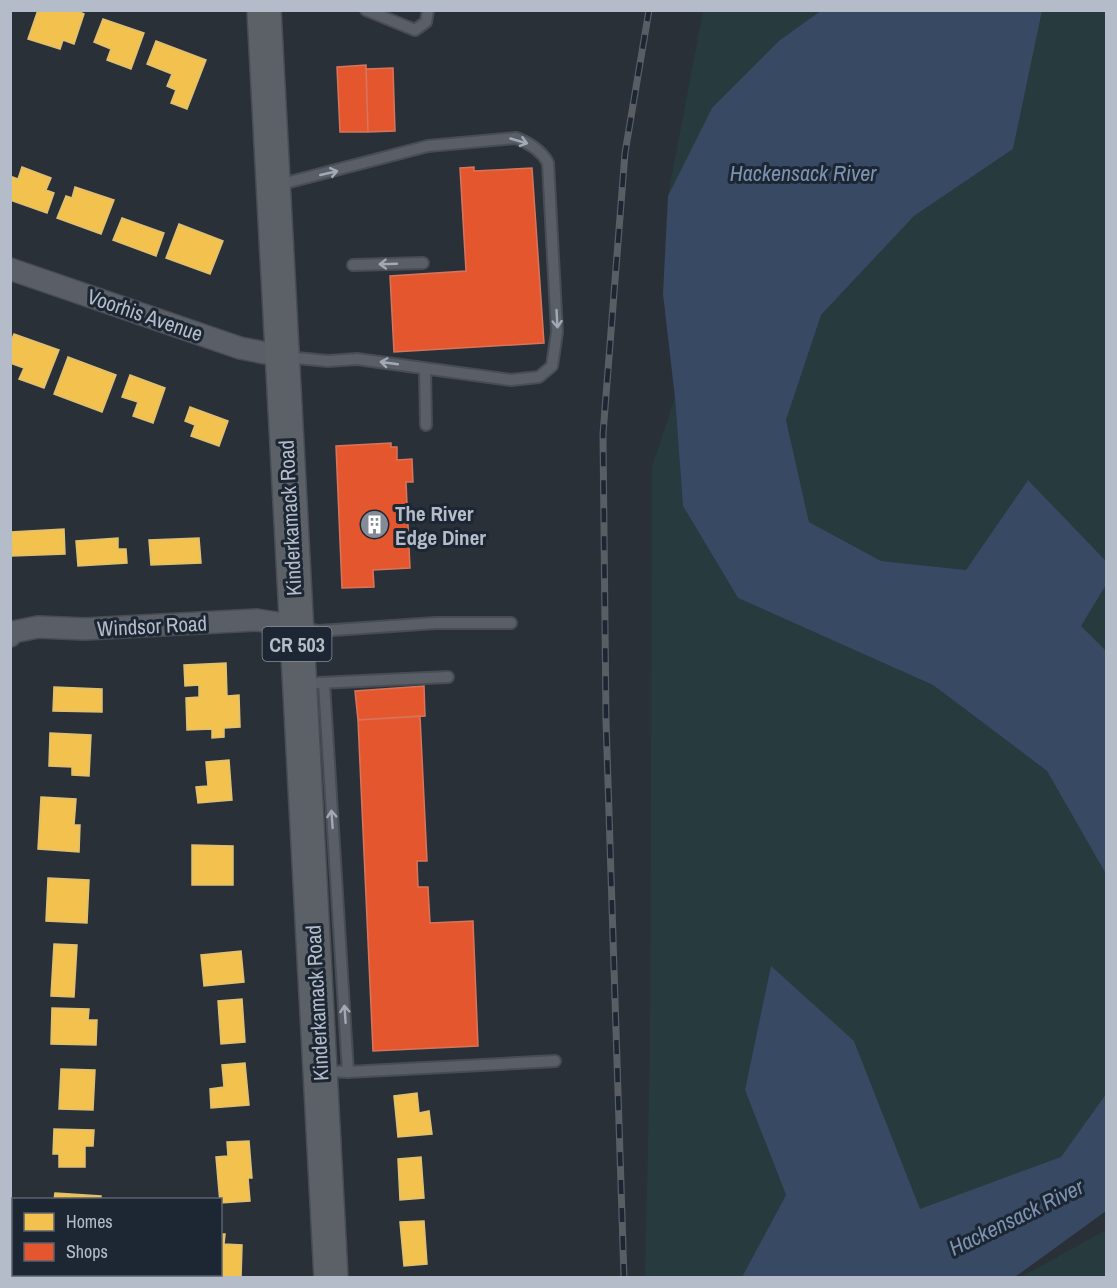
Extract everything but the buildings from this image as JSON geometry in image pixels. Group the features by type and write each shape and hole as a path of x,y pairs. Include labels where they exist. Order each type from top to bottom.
{"main road":[{"name":"Kinderkamack Road","path":"264,10 296,626 311,683 334,1071 332,1278"}],"street":[{"name":"Voorhis Avenue","path":"10,269 240,348 281,356"},
{"name":"Windsor Road","path":"10,636 13,632 38,627 85,629 257,620 296,626"}],"lane":[{"path":"366,10 415,30 423,27 428,10"},
{"path":"272,186 445,143 516,138 544,156 549,170 557,332 552,366 539,377 511,380 357,359 328,361 281,356"},
{"path":"353,266 423,263"},
{"path":"425,369 426,425"},
{"path":"296,626 319,631 436,623 511,623"},
{"path":"311,683 448,676"},
{"path":"334,1071 555,1061"}],"green space":[{"path":"703,11 822,11 780,40 712,108 668,196"},
{"path":"1042,11 1106,11 1106,561 1028,480 966,570 881,561 809,522 786,420 821,315 914,216 1013,149"},
{"path":"675,398 683,506 738,598 933,685 1047,771 1106,874 1106,1094 1062,1157 920,1210 854,1041 745,1090 786,1195 742,1277 645,1278 650,1050 652,467"},
{"path":"1106,585 1106,651 1081,626"},
{"path":"1106,1230 1106,1277 1021,1277"}],"water":[{"name":"Hackensack River","path":"822,10 1042,11 1013,149 914,216 821,315 786,420 809,522 881,561 966,570 1028,480 1106,561 1106,585 1081,626 1106,651 1106,874 1047,771 933,685 738,598 683,506 675,398 663,294 668,196 712,108 780,40"},
{"name":"Hackensack River","path":"771,966 854,1041 920,1209 1061,1157 1106,1094 1106,1211 1015,1277 742,1277 786,1195 745,1090"}],"railway":[{"path":"624,1278 606,720 603,434 625,153 649,10"}],"place":[{"name":"The River Edge Diner","path":"374,525"}]}
